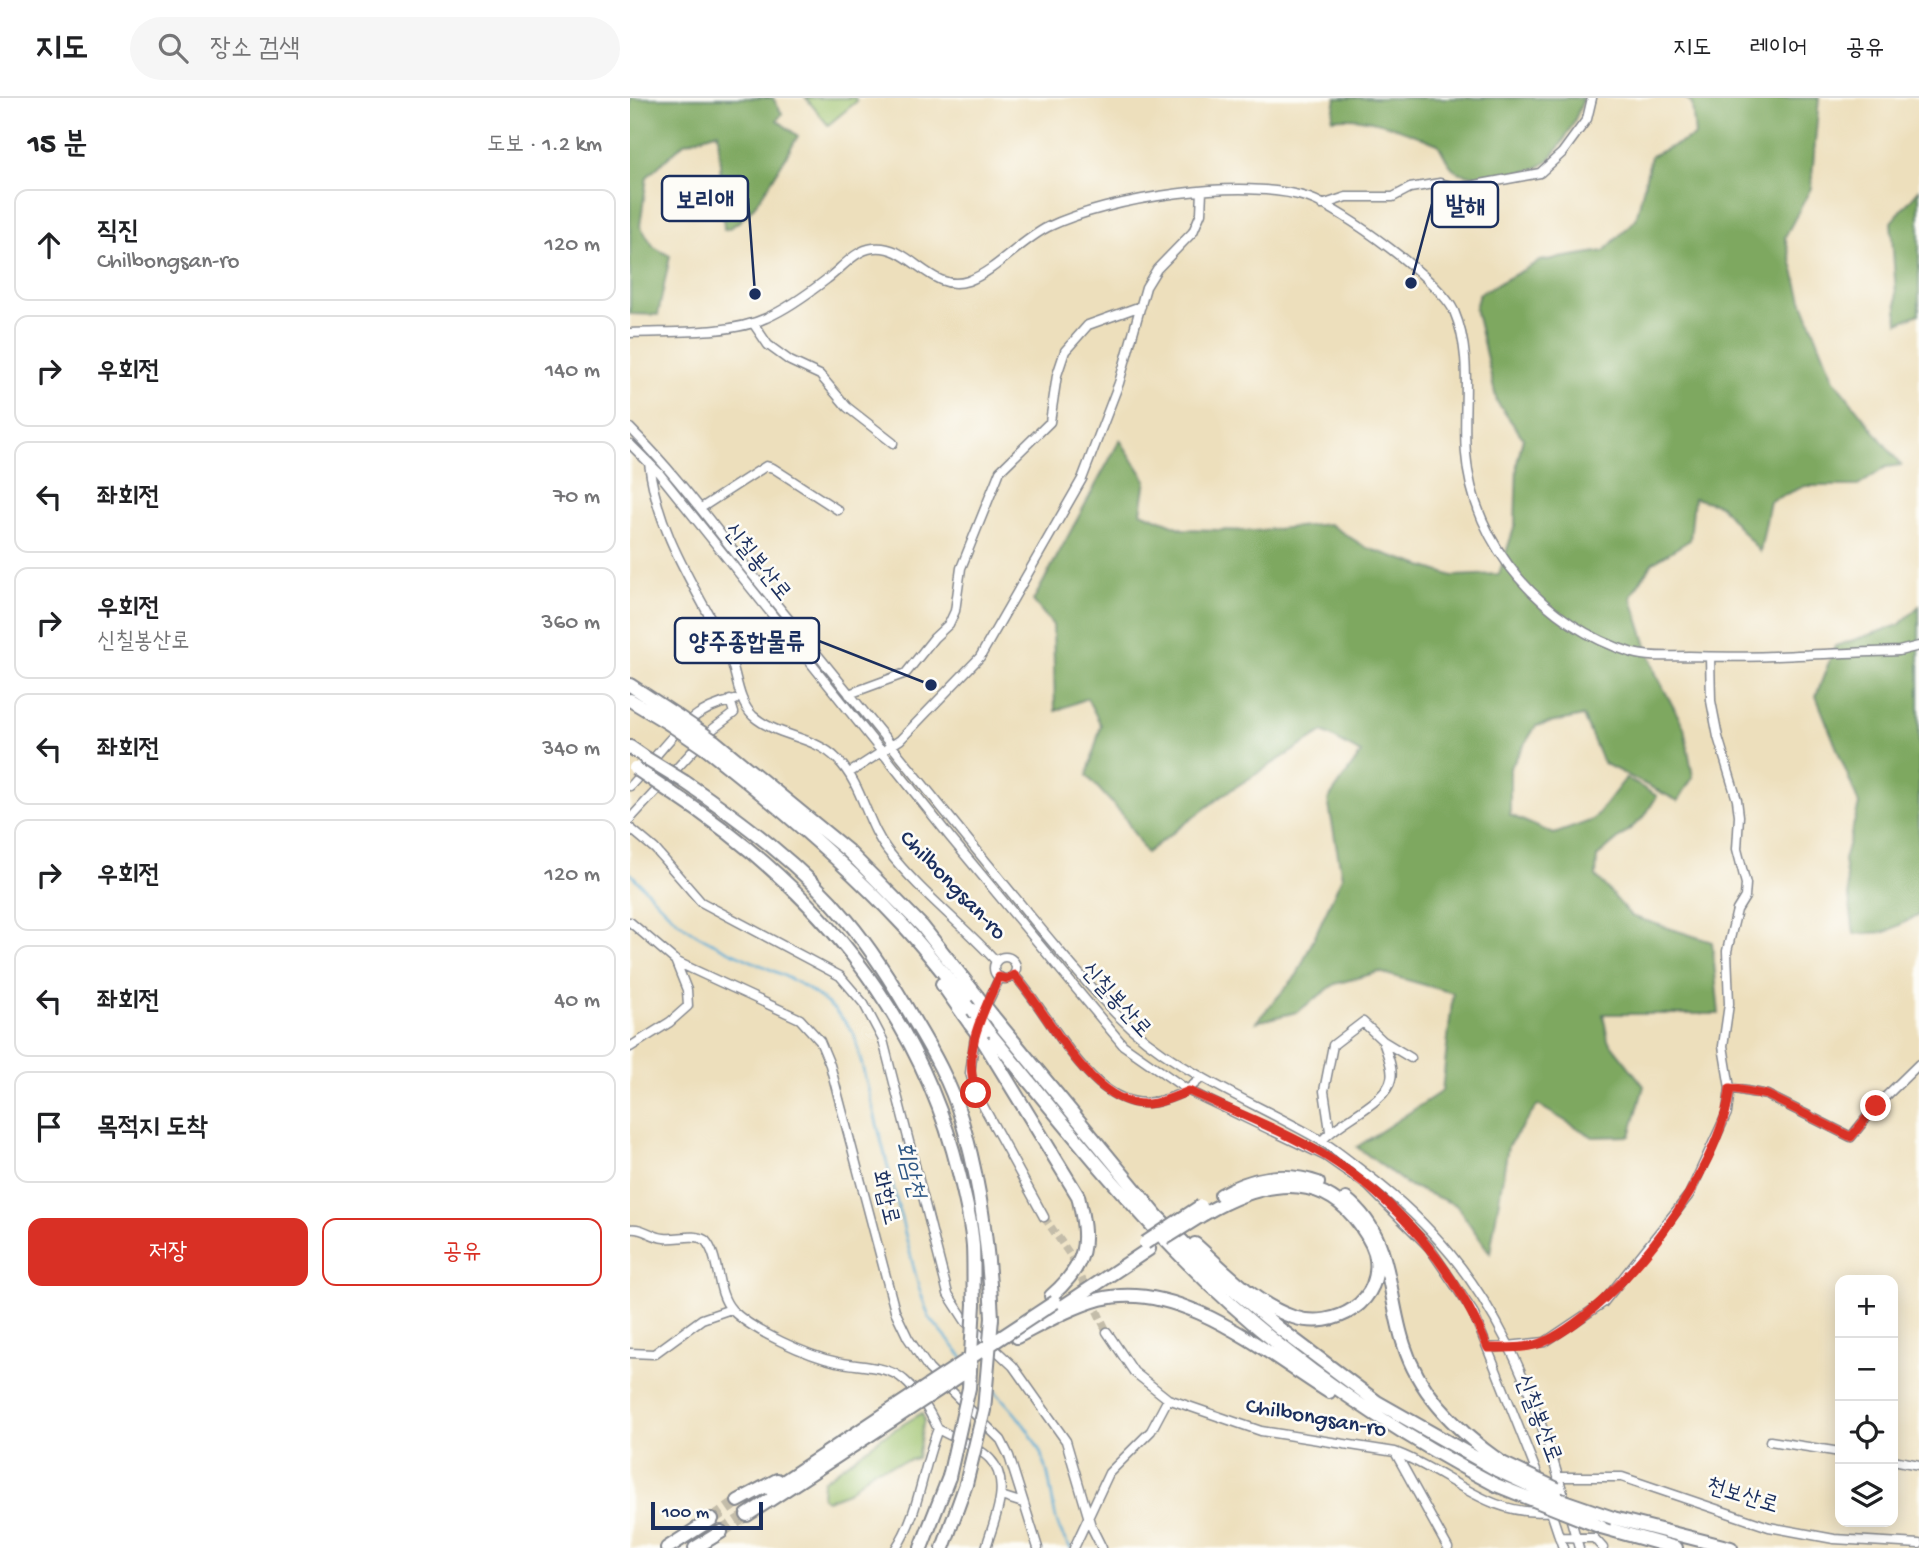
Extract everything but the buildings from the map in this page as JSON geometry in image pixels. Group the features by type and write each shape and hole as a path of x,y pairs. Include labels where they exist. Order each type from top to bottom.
{"highway":[{"path":"630,685 848,851 922,926 1139,1194 1217,1276 1291,1338 1377,1402 1500,1467 1609,1513 1673,1535 1731,1548"},
{"path":"630,699 672,719"},
{"path":"710,745 791,816 904,925 972,1010 1077,1196 1084,1225 1080,1262 1057,1305 1017,1337 888,1418 844,1442 744,1512 832,1461 888,1418 986,1347 1057,1305 1236,1187 1283,1177 1300,1177 1329,1188 1370,1221 1378,1238 1404,1347 1426,1387 1456,1427 1500,1467"},
{"path":"630,747 685,782 760,838 847,920 927,1043 960,1117 975,1175 985,1230 992,1318 984,1410 966,1484 943,1548"},
{"path":"633,766 746,845 805,898 870,975 895,1013 934,1095 954,1150 973,1245 974,1304 969,1388 949,1477 921,1548"},
{"path":"904,925 970,1024 986,1036 1093,1161 1185,1260 1292,1356 1376,1416 1438,1455"},
{"path":"1139,1194 1264,1302 1294,1318 1334,1320 1361,1304 1371,1286 1376,1261 1368,1237 1346,1209 1321,1192 1291,1184 1271,1186 1202,1210"},
{"path":"1057,1305 1122,1296 1154,1299 1193,1309 1376,1423 1496,1485 1601,1527 1676,1548"},
{"path":"667,1548 719,1529"},
{"path":"678,1548 719,1529"},
{"path":"695,1548 719,1529"},
{"path":"709,1548 719,1529"}],"street":[{"path":"1322,205 1346,197 1392,197 1410,188 1440,183 1460,188 1540,173 1562,153 1587,119 1592,98"},
{"path":"630,333 706,329 753,323 769,317 827,280 860,252 876,247 901,253 937,279 952,284 971,280 1045,229 1081,214 1202,191 1249,188 1308,198 1356,222 1402,258 1452,306 1465,347 1466,455 1473,494 1479,513 1508,568 1532,593 1599,638 1635,654 1710,657 1899,651 1919,646"},
{"path":"849,773 891,746 971,670 1082,479 1119,383 1146,287 1157,269 1193,232 1201,213 1202,191"},
{"path":"849,694 906,673 949,624 955,611 961,568 1000,471 1041,435 1051,422 1057,375 1065,351 1088,325 1141,306"},
{"path":"753,323 768,345 790,361 820,375 847,407 893,443"},
{"name":"신칠봉산로","path":"630,428 667,465 891,746 1116,1014 1154,1048 1202,1077 1322,1141 1390,1192 1439,1240 1476,1286 1510,1348 1541,1418 1579,1548"},
{"name":"신칠봉산로","path":"630,444 649,463 1123,1045 1189,1091 1325,1156 1368,1186 1429,1247 1473,1312 1525,1437 1563,1548"},
{"name":"Chilbongsan-ro","path":"649,463 656,507 673,549 726,647 743,698 754,717 823,748 849,773 888,851 996,961"},
{"name":"신칠봉산로","path":"701,508 766,466 838,510"},
{"path":"1488,1348 1510,1348 1545,1342 1603,1303 1689,1195 1727,1113 1730,1088 1723,1046 1729,1004 1727,951 1737,910 1745,897 1745,884 1737,849 1737,800 1718,737 1711,701 1710,657"},
{"path":"630,786 687,719 709,706 743,698"},
{"path":"630,819 713,729 734,713 730,701"},
{"path":"630,828 654,849 701,902 828,968 840,976 864,1004 883,1040 948,1294 966,1322 1013,1366 1066,1441 1088,1514 1102,1548"},
{"name":"화합로","path":"630,922 675,960 792,1014 810,1026 821,1041 830,1065 895,1311 908,1338 929,1369 1001,1440 1009,1456 1038,1548"},
{"path":"1003,957 1013,959 1016,965 1014,975 1007,979 999,977 994,968 996,961 1003,957"},
{"path":"630,1047 670,1022 688,1006 687,990 675,960"},
{"path":"1014,975 1031,993 1084,1069 1115,1096 1129,1102 1147,1104 1189,1091 1202,1077"},
{"name":"Chilbongsan-ro","path":"999,977 977,1026 970,1073 976,1093 1044,1217"},
{"path":"1330,1131 1324,1091 1335,1042 1363,1022 1383,1041 1411,1058"},
{"path":"1322,1141 1330,1131 1356,1116 1390,1084 1391,1073 1383,1041"},
{"path":"1730,1088 1767,1095 1851,1137 1876,1106 1919,1064"},
{"path":"630,1229 637,1228 662,1238 695,1236 705,1240 731,1309 762,1330 800,1349 835,1362 895,1374 904,1380 938,1429 991,1459 998,1474 1001,1496 986,1548"},
{"path":"630,1353 654,1354 702,1319 731,1309"},
{"name":"Chilbongsan-ro","path":"1107,1332 1134,1372 1168,1399 1261,1431 1395,1452 1448,1548"},
{"path":"1074,1548 1109,1473 1152,1431 1168,1399"},
{"path":"896,1548 914,1513 929,1451 938,1429"},
{"path":"1770,1441 1835,1451"},
{"path":"1395,1452 1466,1492 1523,1513 1550,1511"},
{"path":"1898,1462 1919,1465"},
{"name":"천보산로","path":"1558,1477 1622,1477 1769,1527 1834,1539 1918,1544"},
{"path":"1001,1496 1023,1503"},
{"path":"1559,1537 1594,1538 1603,1548"}],"green space":[{"path":"630,98 773,98 782,114 777,120 798,136 756,203 746,215 724,230 718,132 684,143 647,177 640,226 654,247 670,256 658,315 630,314"},
{"path":"806,98 855,98 857,101 828,125"},
{"path":"1336,98 1583,98 1566,135 1554,154 1541,166 1523,172 1485,176 1456,171 1438,144 1400,129 1359,119 1332,119"},
{"path":"1685,98 1819,98 1811,188 1785,237 1802,300 1834,380 1901,465 1886,467 1858,486 1805,486 1770,501 1760,552 1720,505 1694,498 1690,540 1652,563 1631,596 1656,674 1684,727 1693,777 1678,801 1603,763 1583,716 1536,726 1510,768 1510,815 1554,834 1593,820 1626,778 1657,796 1644,817 1597,857 1596,876 1631,916 1712,942 1719,1014 1603,1014 1608,1040 1644,1086 1630,1136 1593,1137 1538,1105 1508,1146 1490,1253 1456,1205 1408,1185 1357,1147 1442,1091 1453,993 1379,972 1335,984 1297,1012 1256,1022 1297,975 1342,877 1328,800 1361,753 1323,732 1223,795 1146,853 1123,815 1087,776 1101,725 1087,698 1055,711 1053,625 1033,601 1120,440 1146,480 1141,512 1183,529 1254,531 1329,524 1367,548 1453,576 1499,574 1515,525 1517,463 1523,438 1497,402 1475,308 1479,294 1540,261 1604,251 1636,219 1651,156 1695,136 1692,104"},
{"path":"1919,190 1919,314 1898,323 1891,222"},
{"path":"1919,606 1919,915 1886,932 1854,934 1844,860 1859,804 1816,696 1835,646 1899,625"},
{"path":"922,1413 924,1419 917,1458 873,1470 848,1492 827,1500 822,1497 823,1481 882,1437"}],"waterway":[{"name":"회암천","path":"630,873 684,926 715,944 801,984 820,997 854,1034 919,1288 929,1317 964,1359"},
{"name":"회암천","path":"990,1386 1034,1440 1044,1461 1059,1528 1071,1548"}],"tunnel":[{"path":"1044,1217 1071,1256 1107,1332"},
{"path":"712,1519 738,1501"},
{"path":"721,1532 747,1515"}],"place":[{"name":"발해","path":"1411,283"},
{"name":"보리애","path":"755,294"},
{"name":"양주종합물류","path":"931,685"}],"route":[{"path":"976,1093 970,1073 971,1052 977,1026 999,977 1007,979 1014,975 1031,993 1066,1047 1084,1069 1115,1096 1129,1102 1147,1104 1189,1091 1305,1145 1368,1186 1429,1247 1473,1312 1488,1348 1510,1348 1545,1342 1603,1303 1689,1195 1708,1159 1714,1138 1727,1113 1730,1088 1767,1095 1851,1137 1876,1106"}]}
